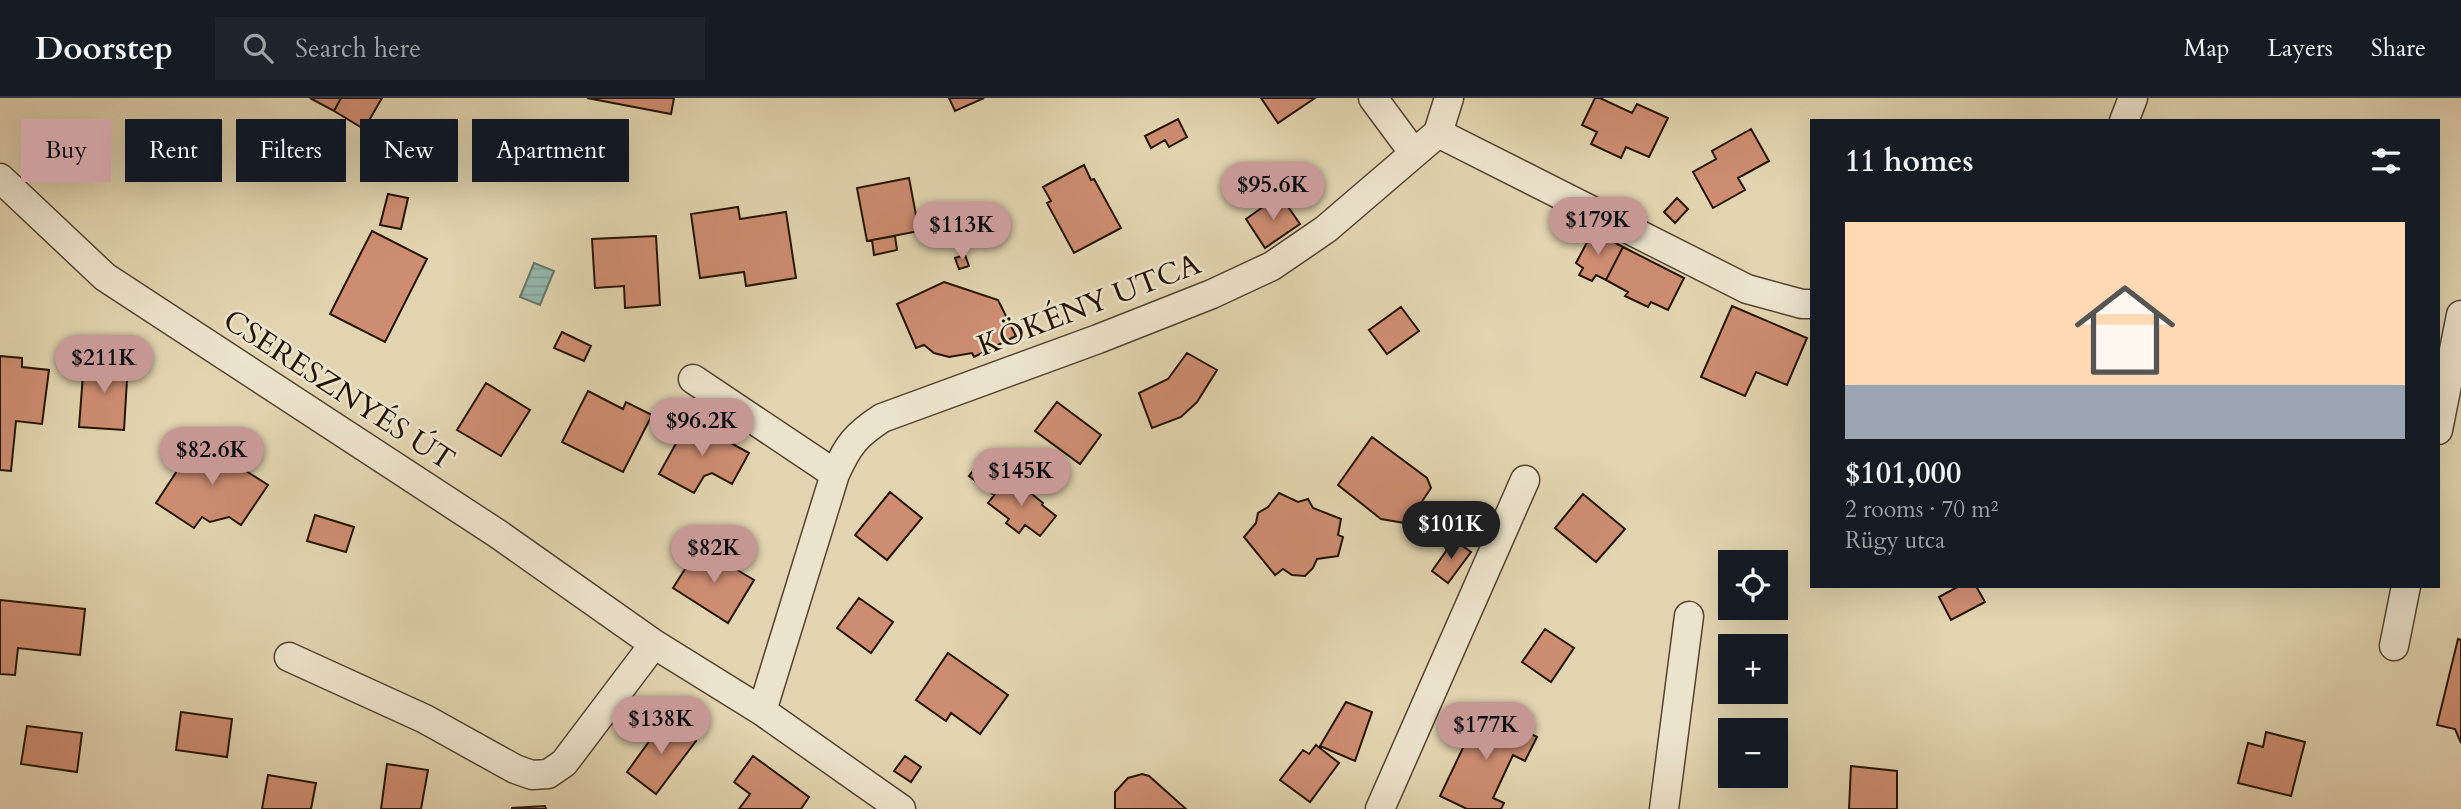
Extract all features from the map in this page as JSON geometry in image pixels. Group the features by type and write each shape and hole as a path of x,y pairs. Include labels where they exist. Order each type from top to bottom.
{"street":[{"path":"1373,98 1413,152"},
{"path":"1448,98 1438,132 1747,289 1810,304"},
{"path":"2125,119 2133,98"},
{"name":"KÖKÉNY UTCA","path":"762,711 835,474 846,449 859,433 882,418 1111,334 1212,294 1272,266 1326,229 1438,132"},
{"name":"CSERESZNYÉS ÚT","path":"0,178 105,276 498,534 653,644 762,711 901,809"},
{"path":"2440,420 2461,316"},
{"path":"693,379 835,474"},
{"path":"1380,809 1525,480"},
{"path":"2394,646 2406,588"},
{"path":"1664,809 1689,616"},
{"path":"289,657 425,719 515,769 532,775 548,774 564,762 653,644"}],"water":[{"path":"534,263 554,271 540,305 520,297"}],"building":[{"path":"310,98 341,98 334,111"},
{"path":"341,98 382,98 370,119 360,119 360,127 334,111"},
{"path":"587,98 674,98 671,114"},
{"path":"949,98 984,98 955,111"},
{"path":"1261,98 1315,98 1278,123"},
{"path":"1595,98 1632,113 1637,104 1668,118 1649,157 1626,147 1621,158 1591,144 1597,132 1582,125"},
{"path":"1178,119 1187,137 1169,147 1165,140 1151,148 1145,136"},
{"path":"1751,129 1769,161 1738,178 1745,190 1713,208 1693,172 1716,159 1712,151"},
{"path":"1084,165 1121,228 1074,253 1047,203 1051,201 1043,187"},
{"path":"909,178 919,231 867,241 857,188"},
{"path":"388,194 408,198 401,229 380,225"},
{"path":"1280,195 1300,224 1265,248 1246,219"},
{"path":"1677,198 1688,209 1675,223 1664,212"},
{"path":"738,207 740,219 786,212 796,278 746,286 744,272 700,278 691,214"},
{"path":"372,231 427,259 385,342 330,314"},
{"path":"1593,231 1623,247 1606,280 1596,275 1592,281 1579,275 1583,268 1576,263"},
{"path":"656,236 660,305 625,308 624,286 595,288 592,239"},
{"path":"895,236 897,250 874,255 872,240"},
{"path":"1623,247 1684,278 1668,310 1651,302 1648,307 1625,296 1628,292 1606,280"},
{"path":"965,255 969,266 959,269 955,258"},
{"path":"944,282 998,300 1016,336 974,357 972,353 949,357 934,353 924,345 916,348 897,304"},
{"path":"1732,306 1807,338 1787,385 1756,372 1745,396 1701,377"},
{"path":"1401,307 1419,331 1387,354 1369,330"},
{"path":"562,332 591,346 584,361 554,348"},
{"path":"1187,353 1217,370 1197,402 1181,417 1152,428 1139,393 1168,379"},
{"path":"0,356 22,358 22,367 49,370 42,424 16,421 11,471 0,470"},
{"path":"84,361 128,363 124,430 79,427"},
{"path":"486,383 530,410 501,456 457,430"},
{"path":"588,391 623,409 626,402 652,415 623,472 562,442"},
{"path":"1057,402 1101,435 1080,464 1035,431"},
{"path":"689,420 749,453 732,484 712,473 704,476 694,493 659,474"},
{"path":"1372,437 1427,478 1431,488 1405,523 1381,519 1338,485"},
{"path":"196,442 221,458 230,443 251,457 243,469 268,485 241,525 229,517 210,522 202,517 194,528 156,503"},
{"path":"984,456 1009,476 994,495 969,476"},
{"path":"1009,476 1056,516 1040,536 1025,525 1019,533 1006,523 1009,519 988,503"},
{"path":"890,492 922,518 887,560 855,535"},
{"path":"1279,493 1298,502 1308,499 1313,508 1341,519 1338,535 1343,537 1338,556 1317,559 1305,576 1292,575 1283,569 1275,575 1244,537 1256,523 1258,513 1268,507"},
{"path":"1583,494 1625,529 1596,562 1555,528"},
{"path":"315,515 354,527 346,552 307,541"},
{"path":"1454,540 1471,552 1448,583 1432,571"},
{"path":"699,547 754,580 728,623 673,588"},
{"path":"1955,588 1977,588 1985,602 1951,620 1939,597"},
{"path":"859,598 893,622 871,653 837,628"},
{"path":"0,600 85,609 80,655 18,648 15,675 0,674"},
{"path":"1545,629 1574,648 1551,682 1522,662"},
{"path":"2458,639 2461,640 2461,743 2455,729 2437,725"},
{"path":"948,653 1008,695 980,734 951,713 946,721 916,700"},
{"path":"1346,702 1372,712 1355,761 1320,746"},
{"path":"1481,710 1537,737 1525,761 1513,755 1493,798 1504,803 1501,809 1467,809 1440,796"},
{"path":"181,712 232,719 227,757 176,750"},
{"path":"666,718 696,741 656,794 627,772"},
{"path":"27,726 82,733 77,772 21,764"},
{"path":"2266,732 2305,742 2291,796 2238,783 2248,743 2263,747"},
{"path":"1316,745 1339,763 1310,802 1280,780 1303,750 1309,754"},
{"path":"753,756 809,797 801,809 739,809 750,794 734,782"},
{"path":"905,756 921,767 911,782 894,771"},
{"path":"387,764 428,770 421,809 381,809"},
{"path":"1851,766 1897,771 1897,809 1849,809"},
{"path":"1142,774 1149,776 1186,809 1115,809 1115,792 1128,778"},
{"path":"268,775 316,783 311,809 262,809"},
{"path":"545,806 546,809 512,809 512,808"}]}
